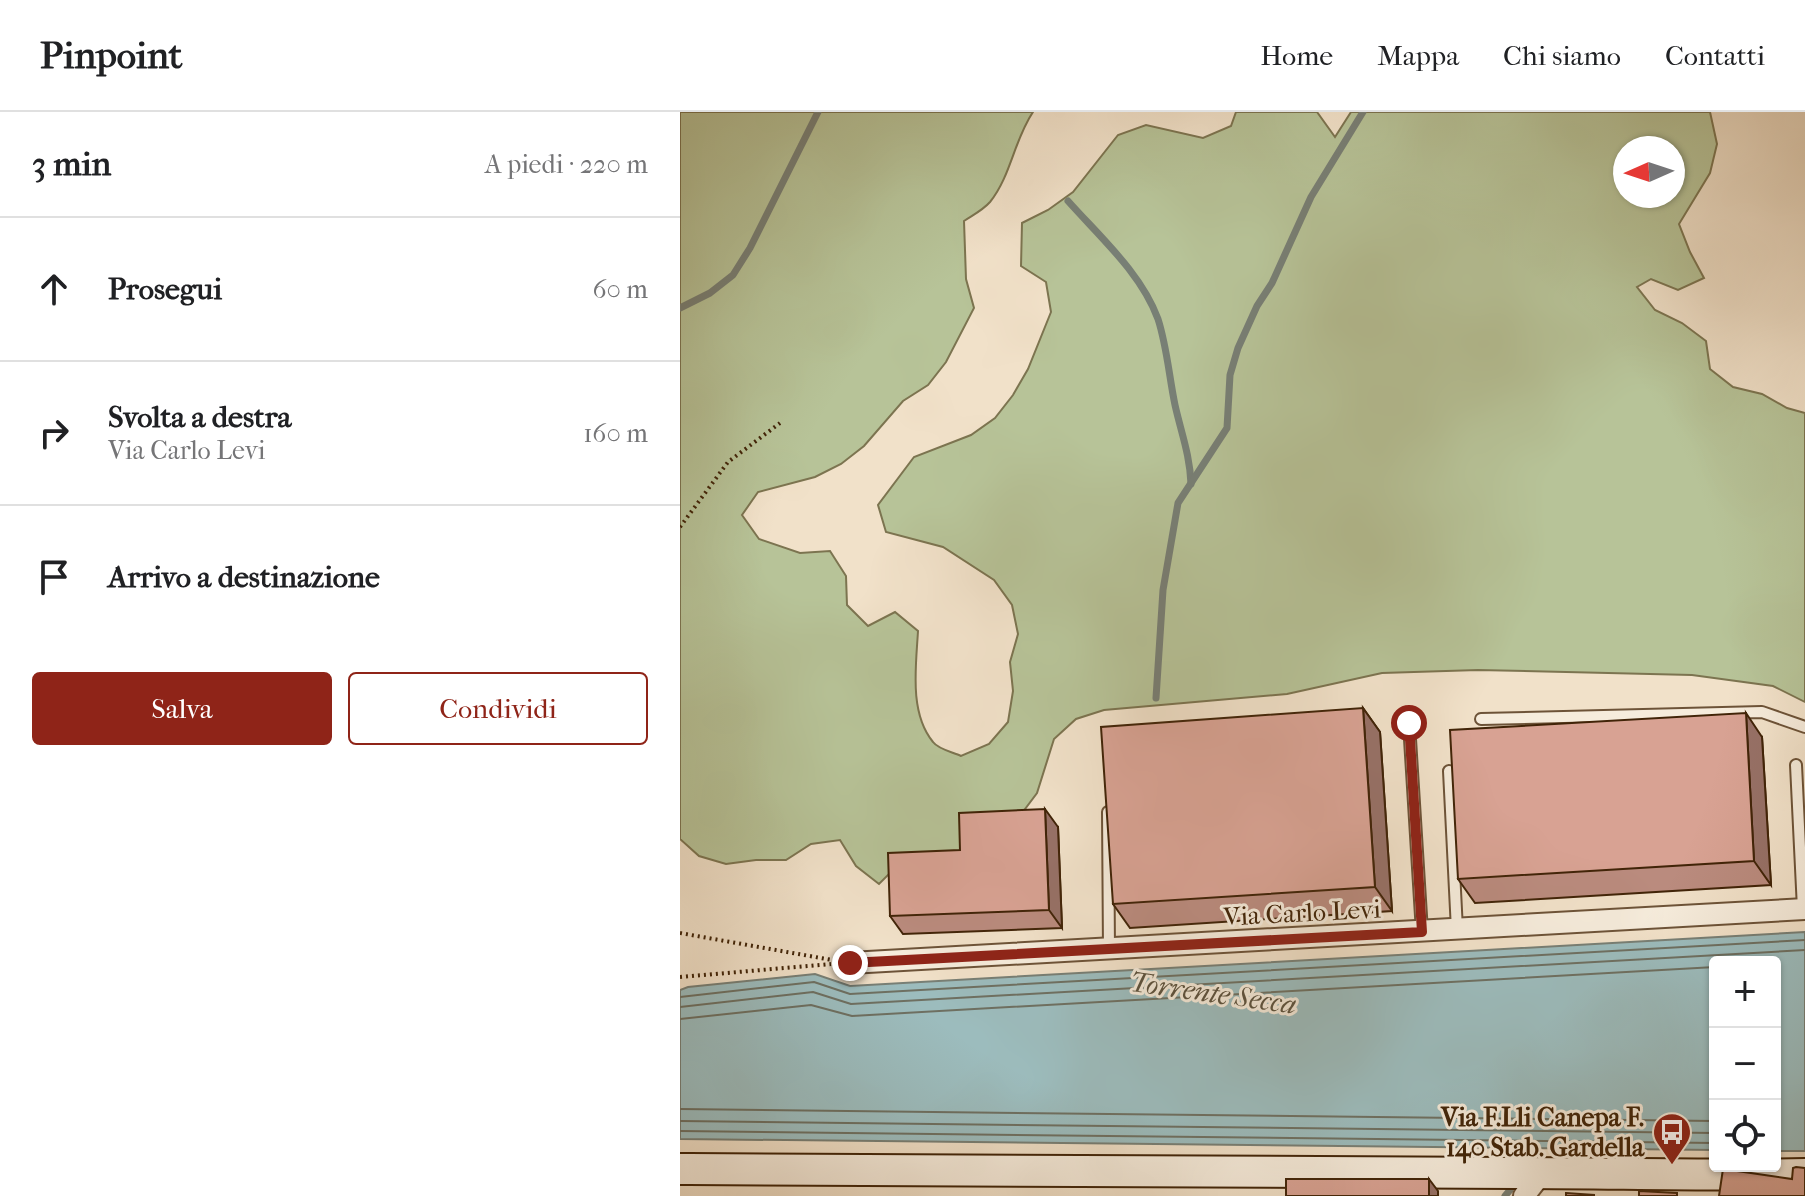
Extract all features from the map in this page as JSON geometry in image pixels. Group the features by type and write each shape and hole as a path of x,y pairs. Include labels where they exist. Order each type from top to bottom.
{"main road":[{"path":"680,1169 1152,1174 1533,1185 1683,1176 1805,1174"}],"street":[{"name":"Via Carlo Levi","path":"850,963 1804,909"}],"lane":[{"path":"1481,719 1762,712 1805,727"},
{"path":"1409,723 1422,932"},
{"path":"1796,765 1804,909"},
{"path":"1449,771 1457,930"},
{"path":"1108,802 1109,950"}],"path":[{"path":"680,527 728,462 780,423"},
{"path":"680,933 850,963"},
{"path":"680,977 850,963"}],"green space":[{"path":"680,112 1033,112 997,192 987,205 964,221 966,279 974,308 946,362 928,385 903,401 864,446 841,464 815,477 758,492 742,515 759,539 800,553 830,551 846,576 847,605 868,626 895,612 918,631 916,689 920,717 935,744 961,756 989,744 1008,722 1013,691 1010,662 1018,634 1012,605 994,580 943,547 886,532 878,505 914,457 971,435 995,418 1013,395 1028,369 1051,312 1046,282 1021,266 1022,223 1073,192 1118,135 1146,125 1203,138 1231,126 1236,112 1317,112 1335,137 1351,112 1710,112 1717,144 1710,173 1679,224 1704,278 1678,290 1651,279 1637,287 1655,310 1682,323 1706,341 1710,369 1733,387 1762,394 1787,408 1805,413 1805,702 1773,686 1692,675 1478,670 1382,673 1287,694 1104,710 1076,719 1054,739 1037,793 1019,817 961,858 900,863 879,884 856,866 840,840 811,844 786,860 726,864 699,856 680,839"}],"water":[{"name":"Torrente Secca","path":"1805,932 1805,1151 1781,1151 1781,956 1709,956 1709,1150 680,1139 680,990 815,974 850,986"}],"building":[{"path":"1363,708 1375,887 1113,904 1101,727"},
{"path":"1746,713 1754,861 1458,879 1450,730"},
{"path":"1045,809 1049,910 890,916 888,853 960,850 959,813"},
{"path":"1793,1168 1805,1168 1805,1196 1719,1196 1723,1172 1792,1179"},
{"path":"1286,1179 1429,1179 1429,1196 1286,1196"},
{"path":"1639,1191 1677,1193 1677,1196 1639,1196"},
{"path":"1566,1193 1594,1195 1594,1196 1566,1196"}],"waterway":[{"path":"680,308 710,293 733,275 750,248 818,112"},
{"path":"1156,698 1163,590 1178,503 1227,428 1230,375 1257,306 1272,283 1311,197 1363,112"},
{"path":"1068,201 1130,271 1151,302 1166,351 1191,484"},
{"path":"1505,1196 1510,1190"}],"place":[{"name":"Via F.Lli Canepa F. 140 Stab. Gardella","path":"1672,1166"}],"route":[{"path":"850,963 1422,932 1409,723"}]}
